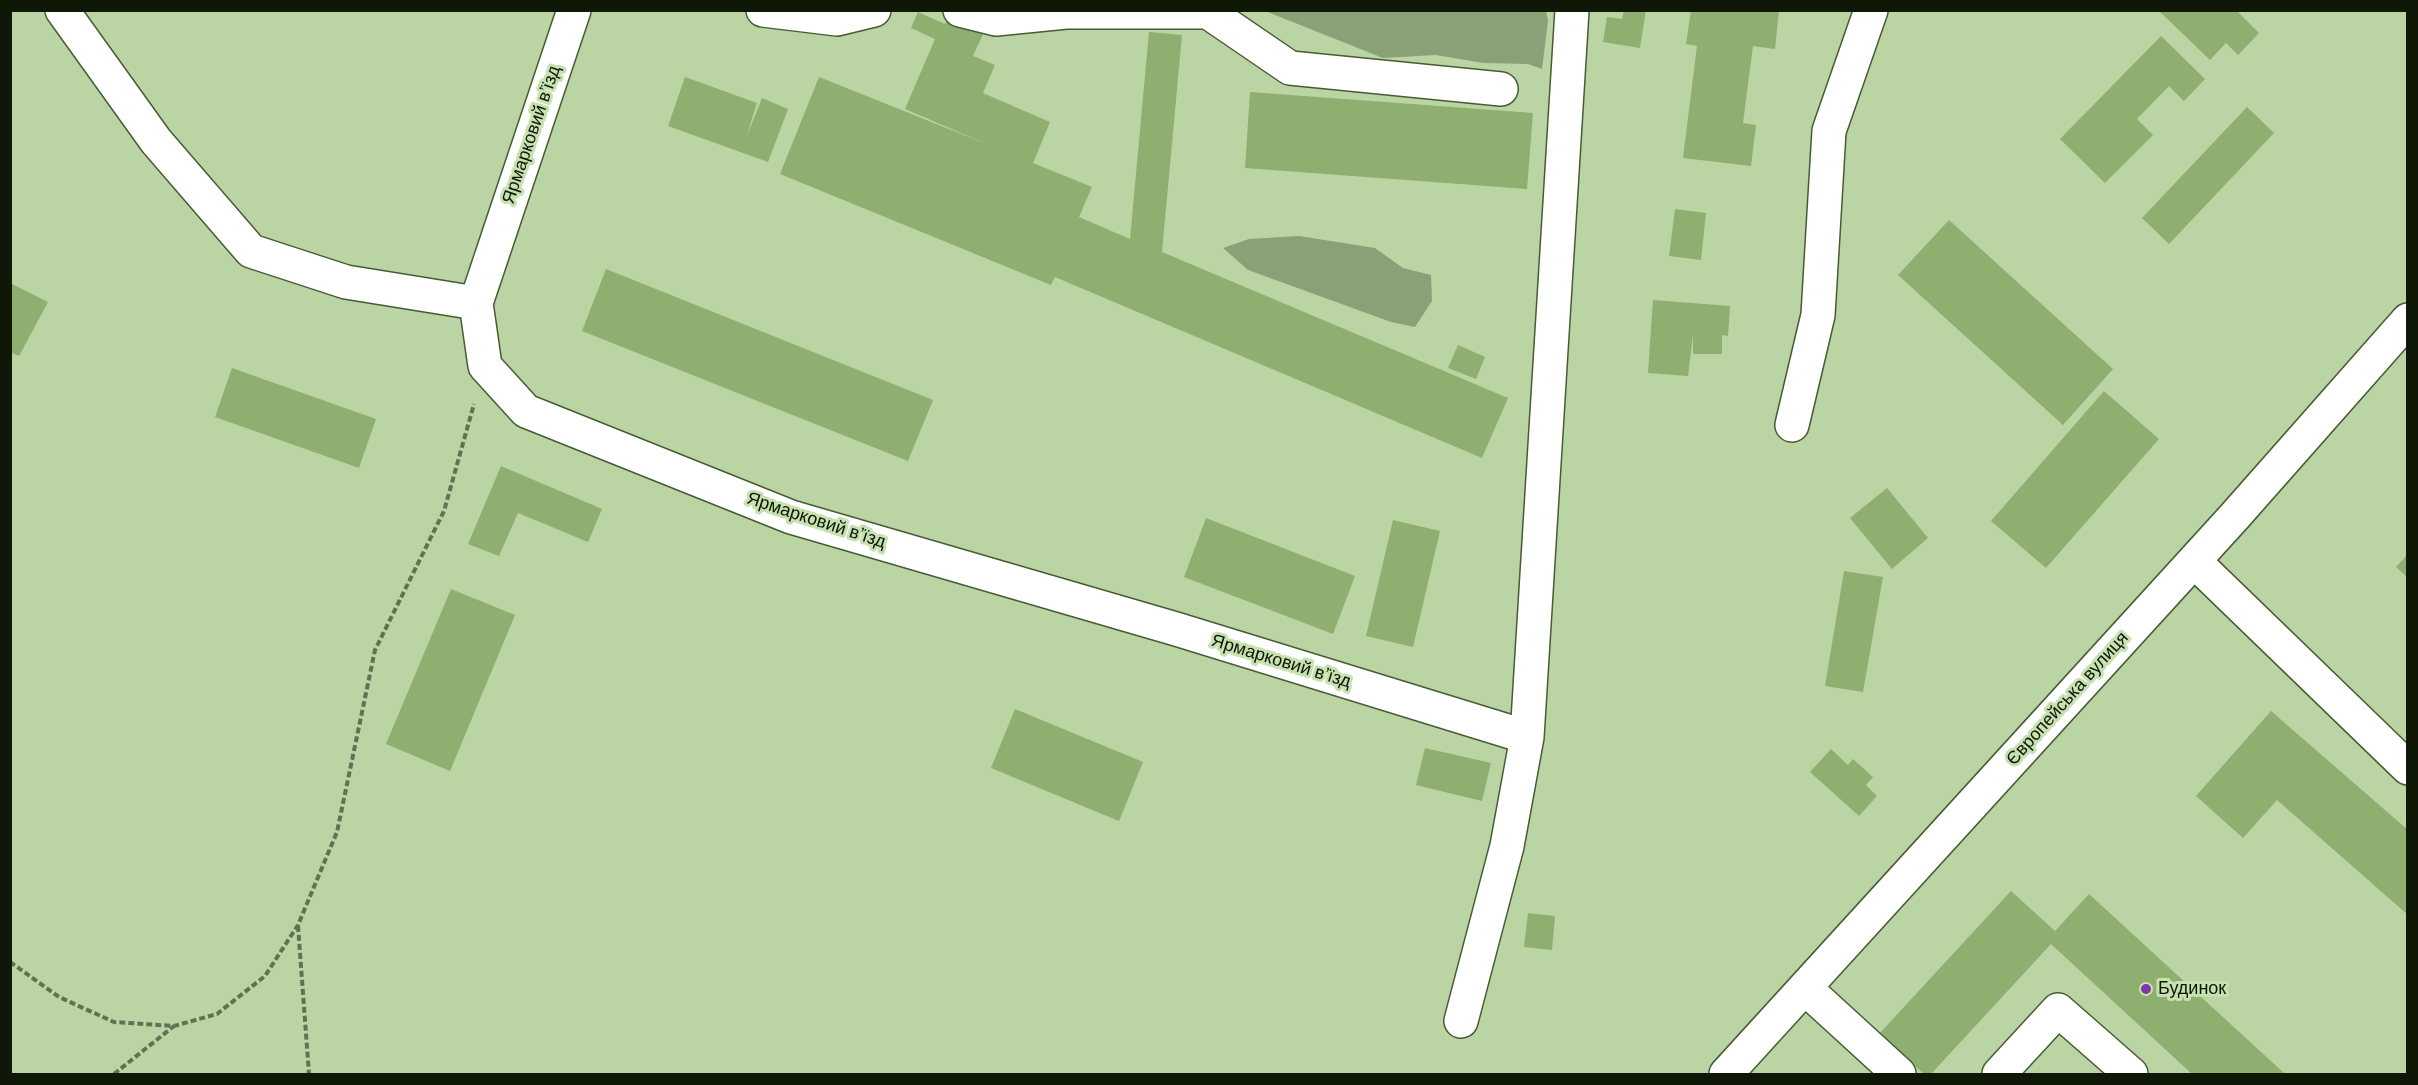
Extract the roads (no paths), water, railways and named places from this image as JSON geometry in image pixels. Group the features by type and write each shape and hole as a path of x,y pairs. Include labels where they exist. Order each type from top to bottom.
{"street":[{"path":"62,10 156,141 251,251 346,282 476,303"},
{"name":"Ярмарковий вʼїзд","path":"574,10 476,303 485,366 526,411 791,517 1164,626 1527,737"},
{"path":"763,10 837,19 874,10"},
{"path":"960,10 996,19 1066,11 1208,11 1290,68 1501,89"},
{"path":"1461,1021 1507,846 1527,737 1572,10"},
{"path":"1792,425 1818,315 1829,131 1871,10"},
{"name":"Європейська вулиця","path":"1726,1074 2194,561 2408,320"},
{"path":"2194,561 2408,768"},
{"path":"1805,988 1899,1074"},
{"path":"1999,1074 2058,1010 2131,1074"}],"place":[{"name":"Будинок","path":"2146,989"}]}
